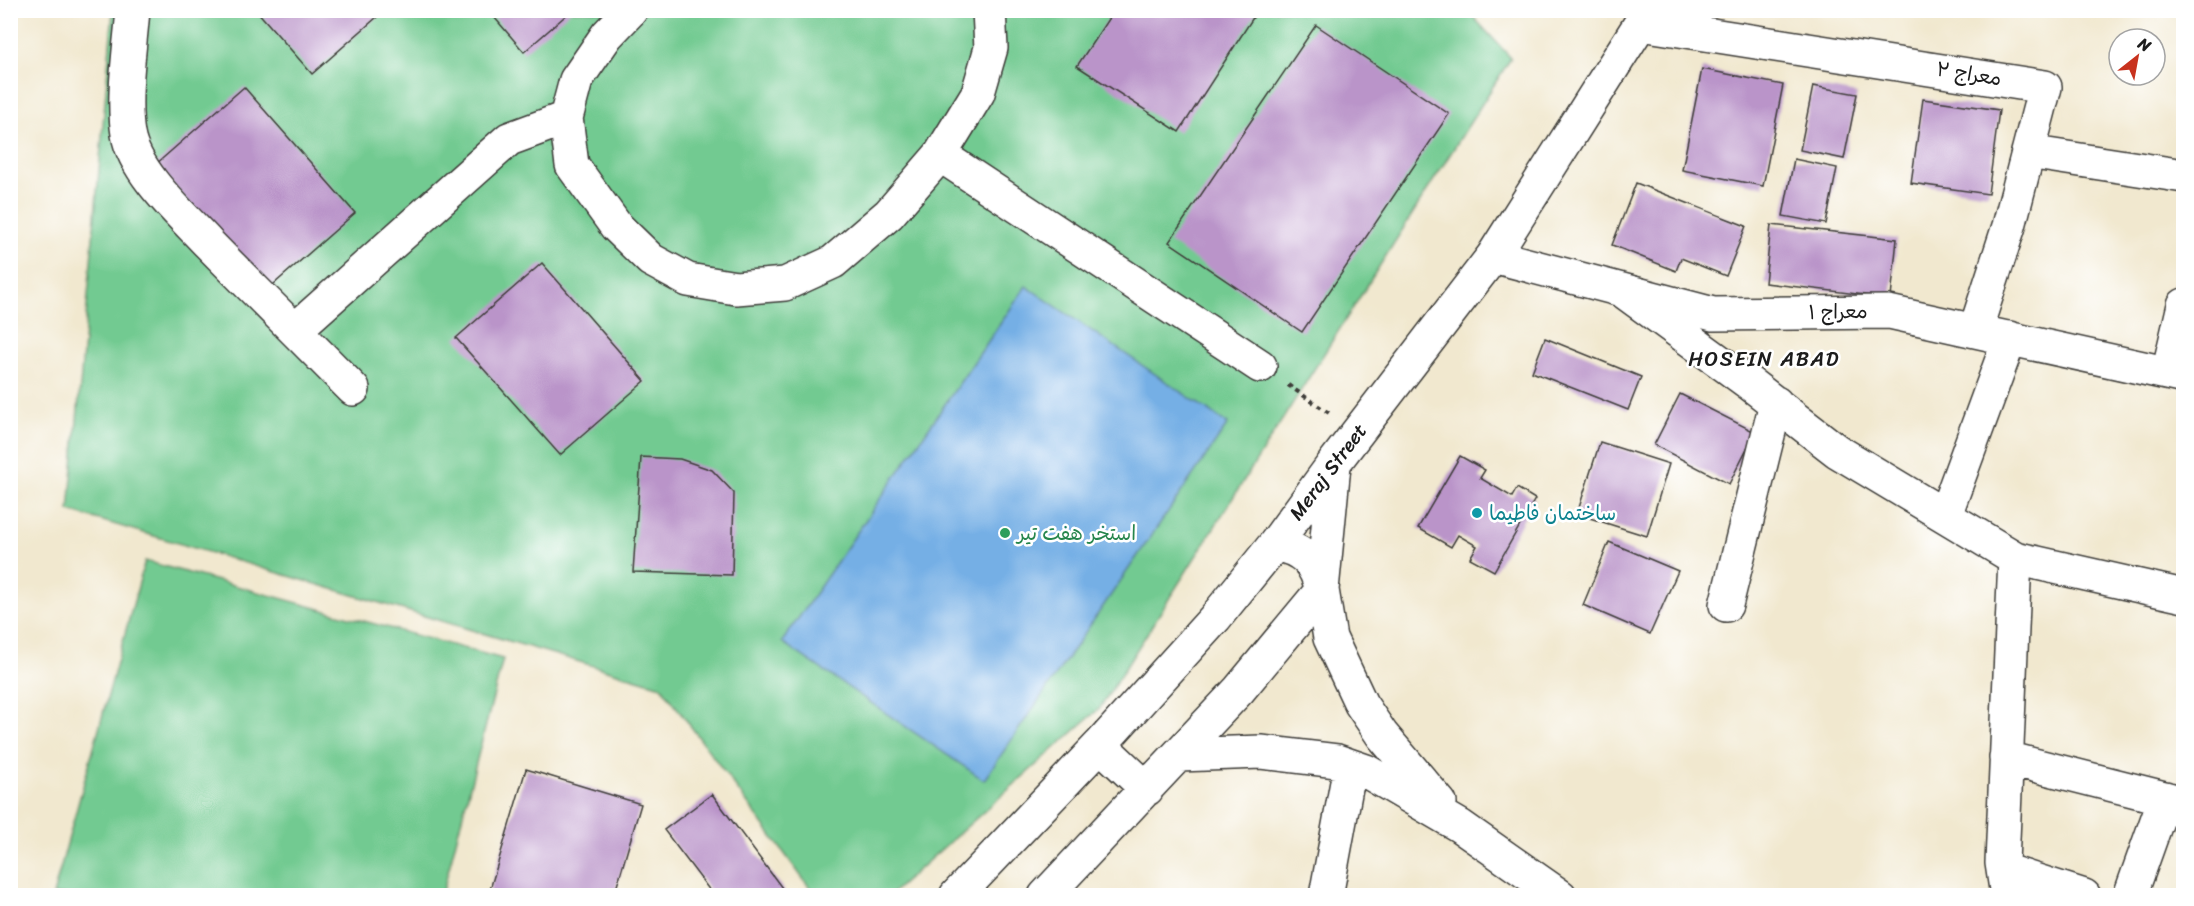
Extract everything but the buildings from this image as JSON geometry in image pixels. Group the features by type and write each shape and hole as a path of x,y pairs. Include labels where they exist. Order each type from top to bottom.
{"street":[{"path":"133,10 127,100 128,135 140,164 159,190 354,388"},
{"path":"631,10 606,35 576,80 566,118 572,165 616,226 651,260 688,280 736,288 785,284 833,262 889,214 940,155 978,93 991,48 989,10"},
{"name":"معراج ۲","path":"1645,17 2045,87 2009,226 1975,331"},
{"name":"Meraj Street","path":"956,896 1100,745 1215,618 1275,544 1334,463 1493,256 1645,17"},
{"path":"295,330 509,140 566,118"},
{"path":"2028,152 2184,176"},
{"path":"940,155 1260,366"},
{"name":"معراج ۱","path":"1493,256 1713,314 1889,312 2176,375"},
{"path":"1623,291 1776,403 1837,451 2015,558 2182,591"},
{"path":"2176,375 2184,305"},
{"path":"1945,515 2010,338"},
{"path":"1726,605 1776,403"},
{"path":"1046,896 1239,690 1323,590 1334,463"},
{"path":"1275,544 1302,553 1312,564 1323,590 1330,638 1361,704 1382,735 1460,826"},
{"path":"2015,558 2002,863 2005,883 2084,896"},
{"path":"1100,745 1147,789"},
{"path":"1179,755 1261,752 1337,761 1366,771 1460,826 1560,896"},
{"path":"2006,758 2175,800 2130,896"},
{"path":"1326,896 1350,766"}],"path":[{"path":"1260,366 1358,432"}],"green space":[{"path":"1467,10 1511,58 1100,708 890,895 815,895 661,686 69,511 113,11"},
{"path":"145,561 503,659 442,895 53,895"}],"water":[{"name":"استخر هفت تیر","path":"1026,286 1228,424 984,780 782,642"}],"place":[{"name":"ساختمان فاطیما","path":"1477,513"},
{"name":"استخر هفت تیر","path":"1005,533"}],"district":[{"name":"HOSEIN ABAD","path":"1764,359"}]}
